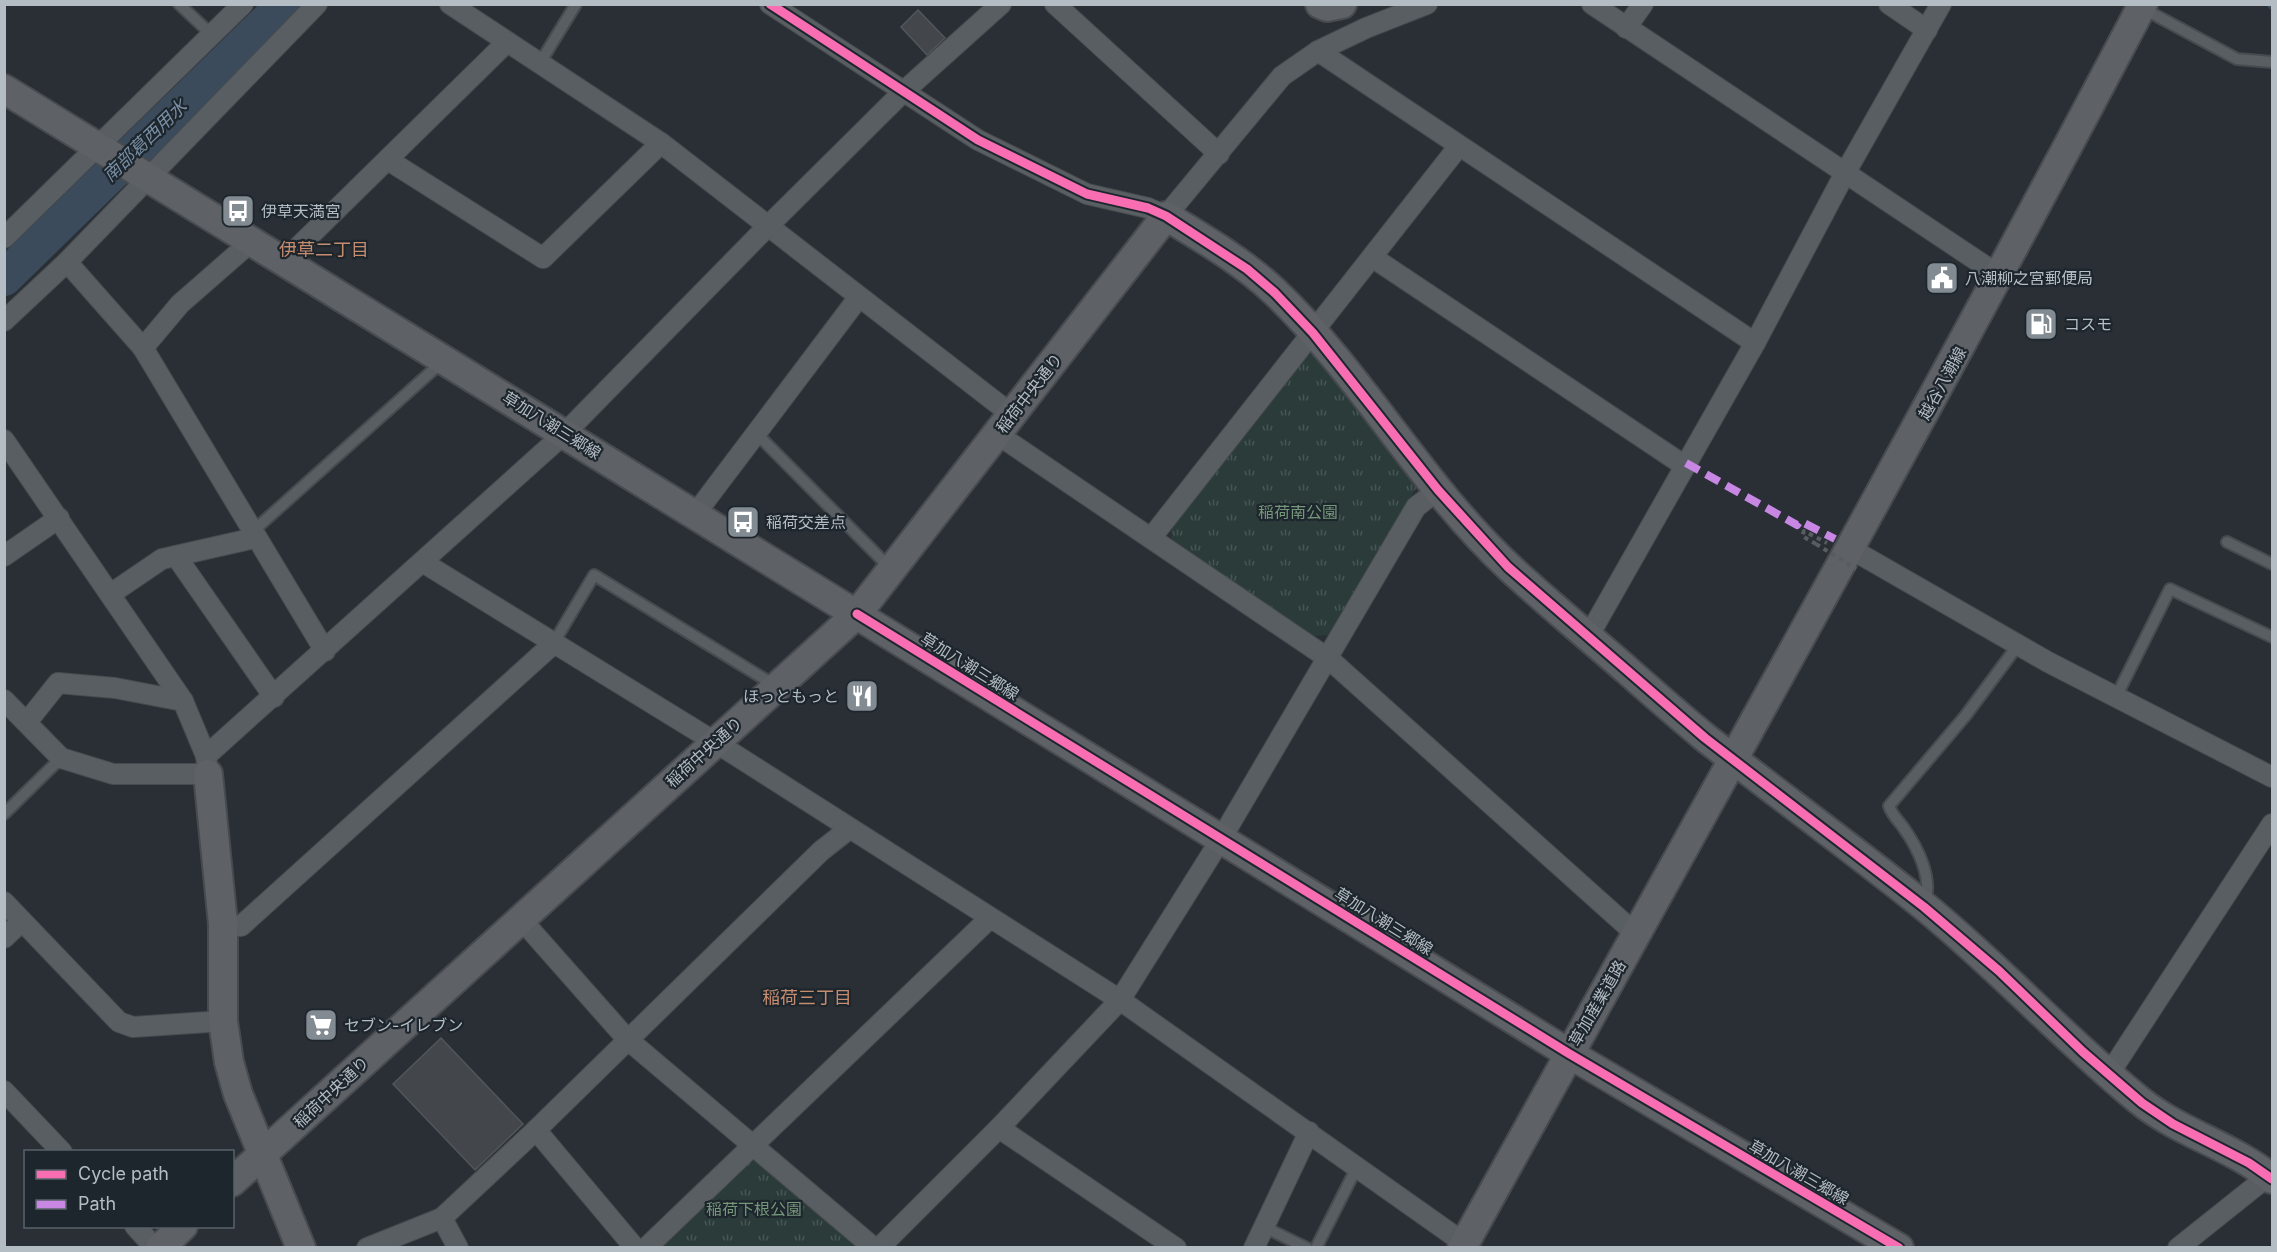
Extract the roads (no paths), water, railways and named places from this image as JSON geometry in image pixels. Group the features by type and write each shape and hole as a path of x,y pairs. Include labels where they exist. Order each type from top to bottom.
{"main road":[{"path":"1320,4 1327,7 1342,4"},
{"name":"越谷八潮線","path":"1733,758 2000,276 2142,6"},
{"name":"草加八潮三郷線","path":"4,89 696,513 1568,1053 1899,1248"},
{"path":"1166,216 1247,268 1275,293 1312,333 1438,490 1508,567 1588,637 1733,758 1924,907 1999,971 2142,1103 2173,1124 2271,1176"},
{"name":"稲荷中央通り","path":"234,1180 856,614 1166,216"},
{"name":"草加産業道路","path":"1463,1245 1733,758"},
{"path":"207,765 223,924 223,1021 238,1094 301,1248"},
{"path":"160,1248 182,1228"}],"street":[{"path":"8,228 103,150 243,4"},
{"path":"4,321 67,262 144,173 317,4"},
{"path":"450,4 661,143 859,297 1004,424 1151,538 1329,659 1636,934"},
{"path":"770,4 978,140 1087,194 1148,208 1166,216 1282,76 1318,51 1366,28 1427,4"},
{"path":"4,700 62,758 113,774 207,765 274,697 565,433 767,226 903,92 1001,4"},
{"path":"1055,4 1219,154"},
{"path":"1592,4 2000,276"},
{"path":"1626,28 1643,4"},
{"path":"1889,4 1927,30"},
{"path":"1588,637 1755,343 1844,174 1941,4"},
{"path":"285,260 507,42"},
{"path":"1318,51 1755,343"},
{"path":"388,160 543,258 661,143"},
{"path":"1151,538 1459,146"},
{"path":"143,348 180,304 252,241"},
{"path":"1372,257 1684,466"},
{"path":"67,262 143,348 325,651"},
{"path":"696,513 859,297"},
{"path":"4,440 112,593 183,700 207,765"},
{"path":"879,1248 999,1128 1120,1000 1329,659 1416,507 1438,490"},
{"path":"4,556 59,518"},
{"path":"112,593 162,559 254,535"},
{"path":"1847,552 2116,697 2272,777"},
{"path":"176,556 274,697"},
{"path":"424,563 715,742 1120,1000 1309,1132 1463,1245"},
{"path":"223,924 241,926 553,644"},
{"path":"27,722 58,683 115,688 183,700"},
{"path":"2109,1074 2272,824"},
{"path":"367,1248 442,1218 536,1130 821,851 849,829"},
{"path":"4,902 119,1022 133,1027 223,1021"},
{"path":"520,918 627,1039 874,1248"},
{"path":"646,1248 990,918"},
{"path":"4,938 22,921"},
{"path":"4,1091 60,1150"},
{"path":"999,1128 1176,1248"},
{"path":"536,1130 635,1248"},
{"path":"1254,1248 1309,1132"},
{"path":"2178,1248 2271,1176"},
{"path":"442,1218 458,1248"},
{"path":"136,1228 155,1248"}],"lane":[{"path":"179,4 212,35"},
{"path":"540,63 576,4"},
{"path":"2142,6 2237,59 2272,63"},
{"path":"254,535 445,359"},
{"path":"756,433 892,570"},
{"path":"2227,542 2272,564"},
{"path":"553,644 594,574 776,686"},
{"path":"2116,697 2170,589 2272,637"},
{"path":"1924,907 1929,890 1924,869 1912,841 1889,806 1966,715 2018,645"},
{"path":"4,814 62,758"},
{"path":"1316,1248 1358,1167"},
{"path":"1264,1227 1307,1248"}],"waterway":[{"name":"南部葛西用水","path":"4,278 285,4"},
{"path":"2269,4 2272,7"}],"place":[{"name":"伊草天満宮","path":"238,211"},
{"name":"八潮柳之宮郵便局","path":"1942,278"},
{"name":"コスモ","path":"2041,324"},
{"name":"稲荷交差点","path":"743,522"},
{"name":"ほっともっと","path":"862,696"},
{"name":"セブン-イレブン","path":"321,1025"}],"district":[{"name":"伊草二丁目","path":"324,250"},
{"name":"稲荷三丁目","path":"807,998"}],"park label":[{"name":"稲荷南公園","path":"1298,512"},
{"name":"稲荷下根公園","path":"754,1209"}]}
